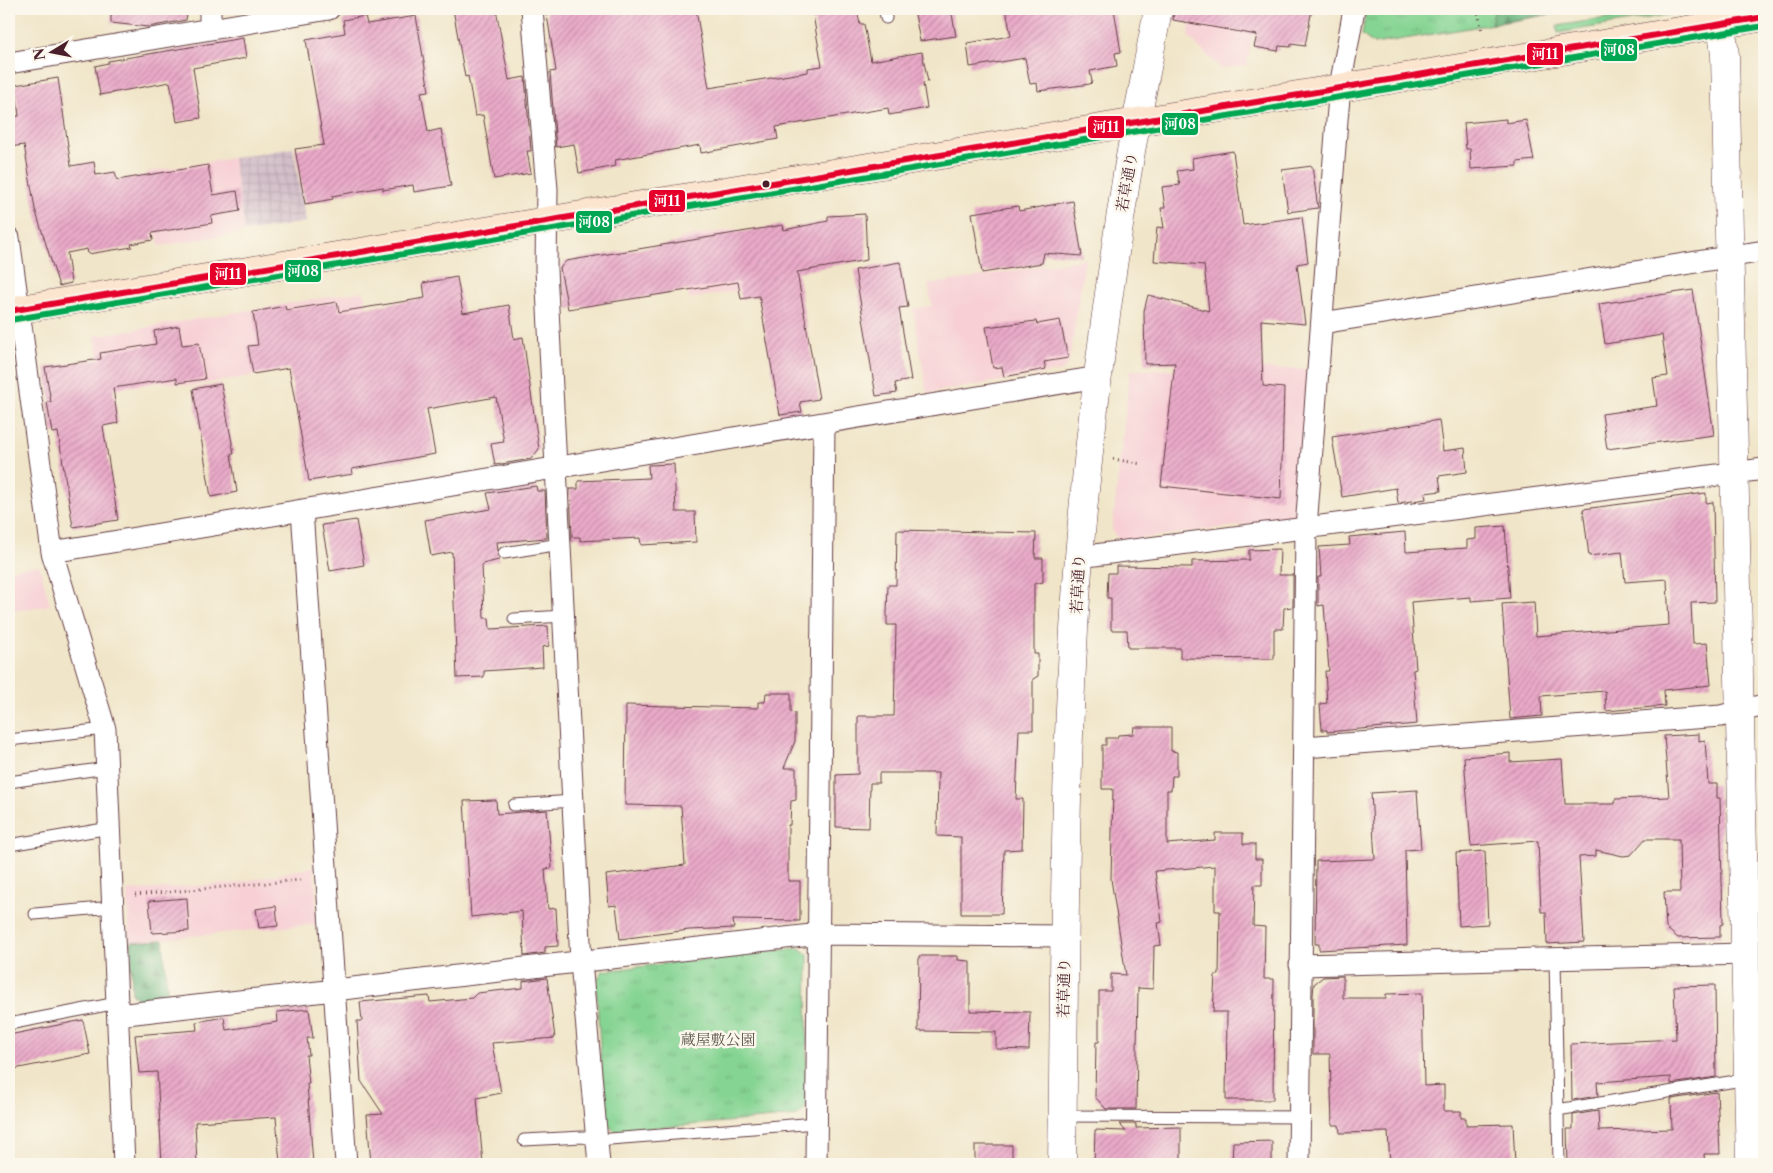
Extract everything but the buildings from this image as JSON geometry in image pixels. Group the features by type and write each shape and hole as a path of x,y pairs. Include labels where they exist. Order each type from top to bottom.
{"main road":[{"path":"13,310 1764,17"}],"street":[{"path":"9,63 210,19 329,9"},
{"path":"532,9 547,189 546,261 581,962 599,1164"},
{"name":"若草通り","path":"1062,1164 1070,718 1079,557 1098,377 1126,179 1158,9"},
{"path":"1299,1164 1306,528 1340,87 1354,9"},
{"path":"1721,24 1725,55 1735,472 1752,709 1755,953 1748,1079 1750,1164"},
{"path":"9,238 13,310 52,552 105,729 124,1164"},
{"path":"1322,323 1764,251"},
{"path":"52,552 1098,377"},
{"path":"816,1164 820,934 824,423"},
{"path":"1079,557 1764,469"},
{"path":"302,510 346,1164"},
{"path":"1304,747 1721,716 1752,709"},
{"path":"117,1009 335,991 820,934 1065,936"},
{"path":"1300,965 1755,953"}],"lane":[{"path":"504,554 560,544"},
{"path":"514,619 564,616"},
{"path":"9,740 105,729"},
{"path":"9,782 106,768"},
{"path":"514,805 573,801"},
{"path":"9,845 110,828"},
{"path":"35,914 113,902"},
{"path":"1555,959 1558,1164"},
{"path":"9,1024 117,1009"},
{"path":"1557,1110 1748,1079"},
{"path":"1063,1116 1300,1117"},
{"path":"524,1140 583,1137 597,1140 817,1123"}],"path":[{"path":"1480,9 1478,12 1482,32"},
{"path":"1113,459 1142,464"},
{"path":"113,902 237,888 273,881 300,880"}],"shaded area":[{"path":"1192,9 1257,9 1247,65 1221,69 1188,36"},
{"path":"293,148 306,222 245,232 233,158"},
{"path":"233,158 245,232 159,246 147,172"},
{"path":"736,229 746,289 689,299 679,238"},
{"path":"1085,259 1069,362 1062,371 927,393 913,309 932,306 928,285"},
{"path":"364,291 375,355 191,386 161,382 104,391 95,336"},
{"path":"1308,369 1297,511 1289,519 1120,541 1112,531 1130,370"},
{"path":"39,565 50,605 9,612 9,570"},
{"path":"314,867 318,924 130,942 127,891 236,883"}],"green space":[{"path":"1366,9 1582,9 1374,44 1362,35"},
{"path":"1495,9 1582,9 1491,24"},
{"path":"1663,9 1702,9 1558,33 1557,26"},
{"path":"163,940 168,998 141,1001 132,994 130,942"},
{"name":"蔵屋敷公園","path":"799,948 808,955 806,1107 798,1116 615,1131 605,1123 596,982 603,971"}],"transit line":[{"name":"河11","path":"9,311 1764,17"},
{"name":"河08","path":"10,320 1764,26"}]}
